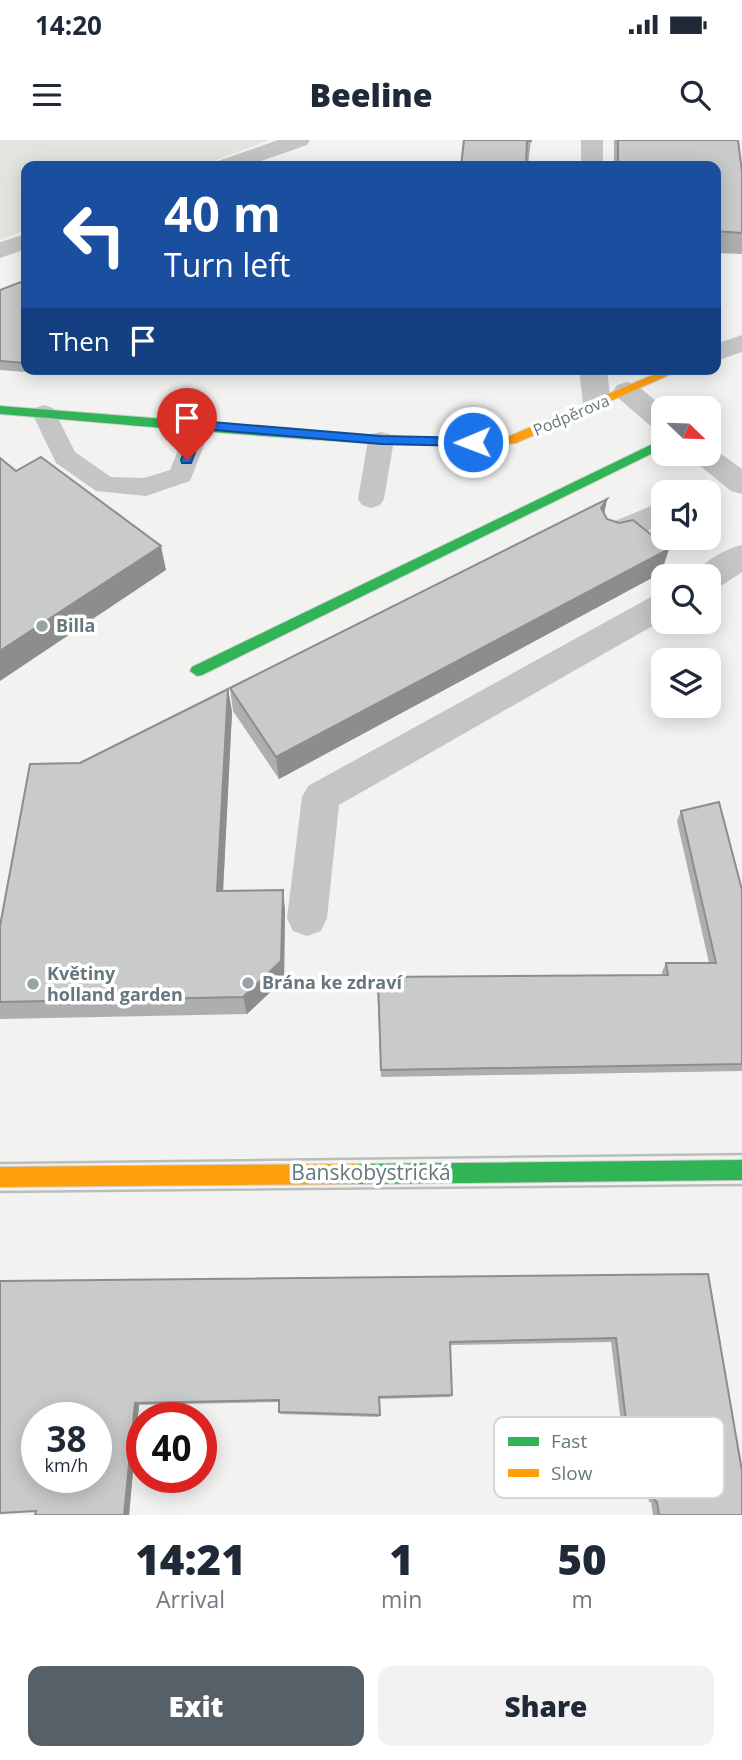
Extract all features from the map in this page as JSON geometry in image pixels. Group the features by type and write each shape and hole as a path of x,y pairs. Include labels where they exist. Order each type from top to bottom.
{"street":[{"path":"240,161 299,140"},
{"path":"592,140 592,161"},
{"path":"0,251 21,243"},
{"path":"721,351 742,342"},
{"path":"594,375 597,404"},
{"name":"Podpěrova","path":"0,410 381,440 453,443 512,440 663,375"},
{"path":"627,391 651,412"},
{"path":"197,671 651,449"},
{"path":"721,466 739,478"},
{"path":"721,485 739,478"},
{"path":"614,534 651,517"},
{"path":"721,570 742,556"},
{"path":"307,918 321,797 651,612"},
{"name":"Banskobystrická","path":"0,1177 742,1170"}],"lane":[{"path":"44,413 65,457 105,485 146,487 181,475 200,425"},
{"path":"371,499 381,440"}],"shaded area":[{"path":"0,140 270,140 213,161 21,161 21,232 0,240"}],"building":[{"path":"464,140 531,140 527,141 526,161 462,161"},
{"path":"618,140 738,140 742,172 742,233 721,231 721,161 618,161"},
{"path":"21,282 21,363 0,361 0,290"},
{"name":"Billa","path":"41,457 161,546 0,651 0,458 16,471"},
{"path":"607,499 601,508 607,519 619,523 633,520 651,534 651,550 667,550 276,757 230,688"},
{"path":"228,689 217,891 283,890 281,961 243,997 0,1002 0,926 30,764 80,763"},
{"path":"719,802 742,890 742,1064 381,1070 378,977 668,975 666,963 716,963 681,811"},
{"path":"708,1274 742,1471 742,1515 659,1515 655,1498 724,1498 724,1417 626,1417 616,1338 450,1342 452,1395 379,1397 380,1415 279,1412 279,1400 126,1402 124,1515 35,1515 36,1511 0,1513 0,1281"}],"tram line":[{"path":"0,1163 742,1154"},
{"path":"0,1192 742,1185"}],"traffic: fast":[{"path":"0,410 381,440 453,443 489,441"},
{"path":"197,671 651,449"},
{"path":"357,1174 742,1170"}],"traffic: slow":[{"path":"489,441 512,440 663,375"},
{"path":"0,1177 357,1174"}],"place":[{"name":"Billa","path":"42,626"},
{"name":"Brána ke zdraví","path":"248,983"},
{"name":"Květiny holland garden","path":"33,984"}],"route":[{"path":"187,460 200,425 381,440 473,442"}]}
